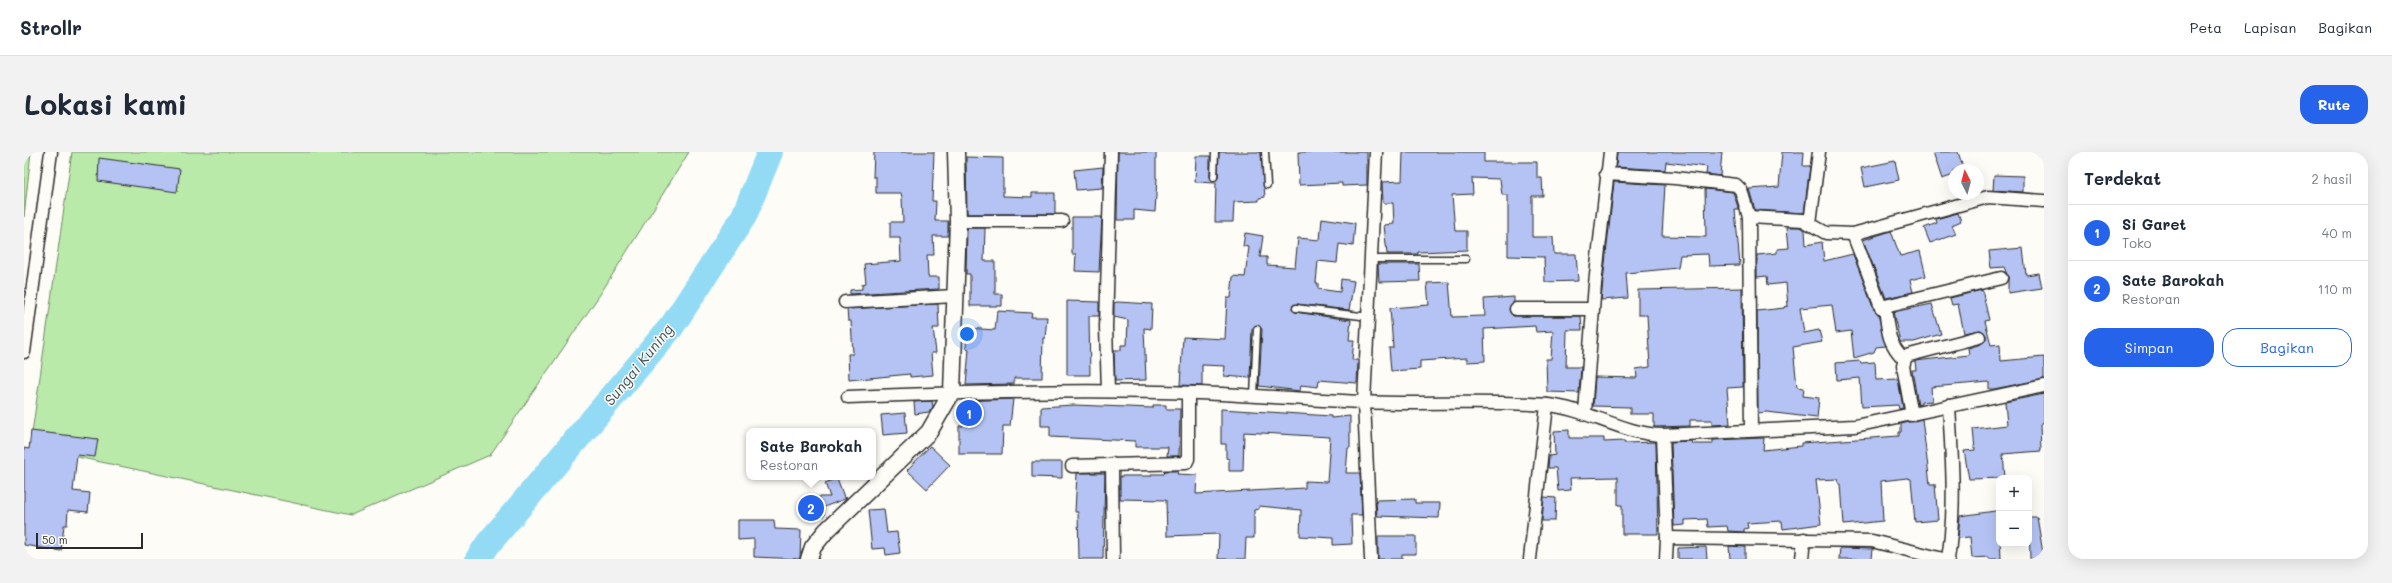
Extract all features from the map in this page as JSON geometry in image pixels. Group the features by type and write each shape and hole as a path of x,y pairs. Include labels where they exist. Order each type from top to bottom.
{"street":[{"path":"24,352 51,152"},
{"path":"809,559 813,547 826,531 929,432 952,392 958,221 956,152"},
{"path":"1108,391 1106,327 1111,152"},
{"path":"1371,559 1364,402 1376,152"},
{"path":"1584,412 1606,174 1610,152"},
{"path":"1810,223 1819,152"},
{"path":"1606,174 1736,185 1741,190 1749,217 1751,430"},
{"path":"1749,217 1792,219 1810,223 1826,233 1853,234 1988,197 2044,201"},
{"path":"958,221 1062,221"},
{"path":"1853,234 1877,301 1881,307 2002,278"},
{"path":"846,302 955,296"},
{"path":"1885,307 1889,338 1893,348 1904,359"},
{"path":"1516,309 1593,309"},
{"path":"1912,415 1903,366 1904,359 1908,355 1979,337"},
{"path":"848,397 952,392 1108,391 1188,393 1364,402 1547,405 1584,412 1632,432 1662,435 1855,426 2044,386"},
{"path":"1072,466 1188,462 1188,393"},
{"path":"1530,559 1547,405"},
{"path":"1948,559 1953,530 1954,489 1949,406"},
{"path":"1662,435 1667,538 1666,559"},
{"path":"1112,464 1113,559"},
{"path":"1667,538 1872,541 1943,559"},
{"path":"1802,559 1804,539"}],"lane":[{"path":"1214,177 1215,152"},
{"path":"1265,152 1267,185"},
{"path":"1372,259 1466,258"},
{"path":"1296,308 1369,317"},
{"path":"1254,396 1257,329"}],"green space":[{"path":"24,152 31,152 24,217"},
{"path":"72,152 689,152 601,293 490,455 351,515 30,447"}],"building":[{"path":"874,152 934,152 932,201 936,201 935,221 948,221 948,236 933,236 934,255 927,255 928,277 939,277 939,289 850,294 850,290 862,289 862,284 866,283 864,264 901,261 900,238 890,238 890,222 903,222 902,197 901,193 876,193 876,177 873,177"},
{"path":"1118,152 1156,152 1157,178 1155,212 1134,210 1134,220 1117,220"},
{"path":"1219,152 1261,152 1265,197 1259,198 1259,201 1234,202 1233,222 1215,222 1216,183 1195,182 1196,156 1210,156 1210,177 1214,181 1218,177"},
{"path":"1298,152 1367,152 1367,185 1342,186 1342,183 1299,185"},
{"path":"1403,152 1484,152 1484,162 1537,162 1537,178 1542,178 1543,196 1532,196 1532,237 1553,237 1554,254 1576,254 1578,281 1545,282 1544,257 1508,256 1508,195 1502,195 1500,179 1472,178 1473,194 1452,195 1455,231 1467,231 1467,250 1418,252 1418,254 1387,254 1384,225 1394,224 1393,203 1383,203 1382,182 1402,181"},
{"path":"1617,152 1722,152 1720,176 1706,174 1707,167 1666,162 1665,170 1616,167"},
{"path":"1782,152 1804,152 1803,166 1810,166 1804,213 1755,210 1749,189 1779,187"},
{"path":"1933,152 1958,152 1962,164 1948,164 1948,177 1942,179"},
{"path":"966,157 1003,158 1003,196 1032,197 1032,193 1055,193 1055,214 967,214"},
{"path":"99,158 180,169 177,192 98,181"},
{"path":"1895,161 1899,180 1865,187 1861,168"},
{"path":"1103,167 1102,188 1076,190 1074,170"},
{"path":"1994,175 2023,176 2023,192 1993,190"},
{"path":"1614,182 1665,185 1662,236 1706,237 1705,189 1733,192 1739,210 1735,210 1740,265 1709,266 1708,254 1680,255 1678,268 1626,273 1628,298 1601,300"},
{"path":"1958,213 1961,221 1952,225 1956,234 1930,243 1924,228 1937,223 1936,219"},
{"path":"1072,217 1102,217 1099,272 1075,271 1076,254 1072,254"},
{"path":"1322,218 1355,223 1353,246 1339,244 1337,263 1318,261 1316,283 1318,283 1318,289 1340,292 1341,279 1354,281 1349,310 1297,304 1293,305 1292,309 1295,312 1351,320 1349,340 1354,340 1352,360 1358,360 1357,383 1319,380 1318,387 1301,385 1300,391 1259,386 1262,329 1257,325 1252,329 1250,378 1224,376 1225,366 1202,365 1202,386 1180,385 1183,337 1225,339 1227,298 1231,298 1233,276 1245,277 1249,247 1243,246 1245,233 1263,236 1260,257 1267,257 1267,265 1295,267 1298,238 1320,240"},
{"path":"1787,227 1801,227 1805,230 1806,245 1822,242 1824,261 1853,254 1874,310 1878,314 1886,346 1876,347 1874,352 1854,358 1851,331 1836,333 1832,305 1800,308 1804,333 1819,330 1822,342 1793,347 1797,387 1804,388 1803,396 1819,398 1817,418 1767,412 1758,413 1757,311 1784,308 1788,306 1786,283 1768,285 1767,276 1757,277 1757,255 1777,253 1777,249 1789,248"},
{"path":"967,228 985,228 984,261 995,261 995,294 1002,294 1002,306 970,306 970,274 966,274"},
{"path":"1891,231 1900,256 1920,251 1926,276 1910,280 1913,292 1886,298 1863,240"},
{"path":"2023,248 2026,275 2039,273 2042,288 2008,293 2008,277 2004,267 1991,268 1989,251"},
{"path":"1378,264 1419,264 1420,281 1379,282"},
{"path":"1449,282 1452,317 1485,316 1484,299 1514,297 1514,302 1509,309 1513,316 1581,316 1582,330 1567,330 1566,367 1581,367 1579,393 1547,392 1546,359 1551,359 1553,331 1536,332 1535,326 1484,329 1485,361 1467,362 1467,358 1420,361 1420,369 1391,371 1389,348 1393,348 1390,308 1429,305 1427,283"},
{"path":"1742,288 1743,387 1727,388 1730,424 1712,425 1712,420 1690,420 1690,426 1654,427 1654,414 1630,414 1630,407 1593,406 1595,377 1637,378 1636,369 1650,367 1647,315 1638,315 1638,290"},
{"path":"1982,290 1989,320 1985,321 1991,345 2000,344 2001,361 2044,357 2044,379 1994,389 1989,389 1989,382 1931,387 1932,401 1921,402 1921,404 1918,405 1912,370 1916,370 1915,361 1969,355 1968,348 1981,344 1986,339 1986,335 1981,330 1964,333 1958,304 1952,305 1950,298"},
{"path":"1067,301 1099,302 1099,316 1089,316 1090,375 1067,375"},
{"path":"1114,303 1152,304 1151,329 1144,328 1146,380 1115,381 1114,350 1121,350 1121,345 1127,345 1128,320 1114,317"},
{"path":"938,304 939,328 933,328 936,353 931,353 933,375 910,377 910,374 849,380 848,354 853,354 851,321 848,321 847,309"},
{"path":"1932,304 1941,334 1914,342 1900,342 1893,312"},
{"path":"997,311 1032,313 1031,317 1047,317 1045,338 1043,338 1042,378 1014,378 1014,384 966,385 969,349 966,348 967,328 995,330"},
{"path":"1860,361 1861,363 1875,362 1876,380 1898,379 1903,408 1899,409 1898,405 1862,407 1860,378 1837,380 1836,363"},
{"path":"2044,394 2044,422 2040,424 2041,451 2003,454 2005,475 1996,475 1996,478 1969,479 1964,451 1975,450 1973,429 2007,425 2005,402"},
{"path":"1013,399 1010,426 1003,426 1002,454 959,454 959,426 963,426 963,401"},
{"path":"932,401 933,407 929,412 915,414 914,402"},
{"path":"1074,405 1153,408 1153,405 1166,405 1166,409 1180,409 1179,456 1167,456 1168,447 1135,447 1135,441 1050,437 1050,426 1041,426 1041,407"},
{"path":"1221,409 1331,416 1331,418 1350,416 1350,448 1348,448 1346,473 1360,473 1362,515 1351,515 1352,544 1333,545 1333,538 1300,536 1301,510 1259,506 1259,509 1254,510 1254,538 1246,538 1245,559 1218,559 1219,534 1167,536 1166,500 1120,499 1120,476 1151,476 1151,474 1164,474 1165,471 1178,471 1177,474 1197,475 1196,494 1305,488 1305,481 1327,482 1330,437 1244,432 1243,471 1229,471 1229,459 1226,458 1226,444 1221,444"},
{"path":"905,413 907,433 883,435 881,415"},
{"path":"1922,419 1930,484 1935,484 1938,520 1915,522 1911,479 1907,478 1881,481 1883,521 1844,525 1841,484 1839,484 1838,479 1816,480 1821,524 1783,529 1782,521 1747,523 1748,528 1744,529 1744,532 1728,531 1727,526 1708,527 1707,519 1685,520 1685,525 1674,526 1671,442 1691,441 1692,444 1713,444 1713,440 1764,438 1763,450 1801,446 1801,443 1899,436 1899,432 1901,432 1901,424"},
{"path":"1569,430 1569,438 1604,438 1604,442 1624,441 1624,443 1656,442 1658,534 1622,534 1622,505 1618,505 1618,477 1570,478 1571,490 1558,491 1556,468 1548,468 1549,456 1555,455 1554,431"},
{"path":"31,431 98,439 95,457 77,455 73,491 90,493 88,512 68,510 67,525 64,525 61,551 24,545 24,448 29,449"},
{"path":"930,446 950,465 927,489 907,470"},
{"path":"1032,462 1062,462 1062,478 1032,477"},
{"path":"1077,473 1105,473 1103,559 1079,559 1078,512 1075,512"},
{"path":"832,480 838,480 844,497 847,498 824,507 824,516 802,516 803,497 830,497 825,483"},
{"path":"1544,497 1556,498 1555,521 1542,521"},
{"path":"1415,499 1415,503 1440,503 1439,518 1377,516 1376,500"},
{"path":"884,509 887,533 897,532 900,553 886,555 885,548 872,549 868,510"},
{"path":"1996,512 1996,547 2000,547 2001,559 1989,559 1989,557 1972,558 1970,537 1958,538 1960,516"},
{"path":"2032,517 2037,517 2044,559 2030,559 2030,547 2032,547"},
{"path":"738,520 774,520 775,529 801,530 800,559 754,557 754,539 738,540"},
{"path":"1378,536 1416,536 1416,554 1402,554 1402,559 1378,559"},
{"path":"1729,546 1745,547 1745,559 1730,559"},
{"path":"1706,547 1707,559 1678,559 1678,548"},
{"path":"1840,548 1873,549 1872,559 1839,559"}],"waterway":[{"name":"Sungai Kuning","path":"478,559 488,544 672,326 744,216 770,152"}],"place":[{"name":"Si Garet","path":"969,413"},
{"name":"Sate Barokah","path":"811,508"}]}
